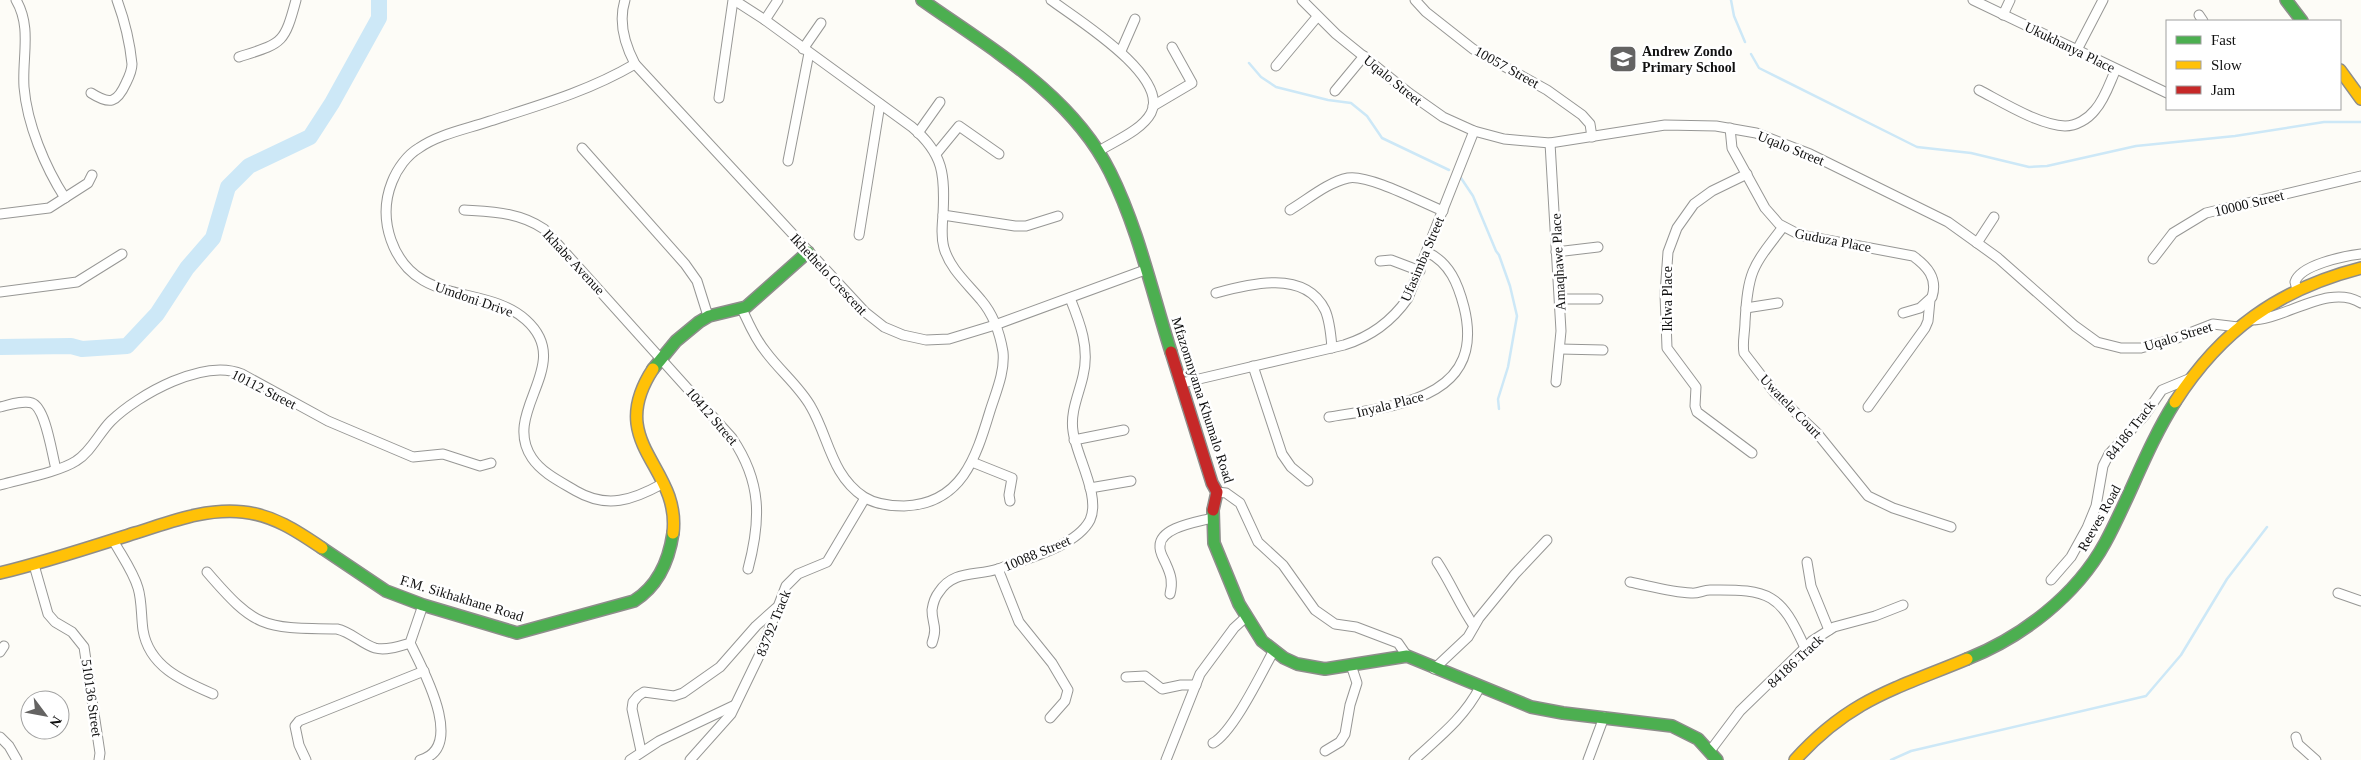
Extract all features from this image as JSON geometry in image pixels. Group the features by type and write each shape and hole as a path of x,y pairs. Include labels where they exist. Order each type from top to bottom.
{"street":[{"path":"16,0 23,16 25,29 24,84 26,102 47,170 65,198"},
{"path":"91,93 100,99 115,100 122,94 130,74 132,64 117,0"},
{"path":"239,57 273,46 282,38 289,26 296,0"},
{"name":"Ikhethelo Crescent","path":"625,0 623,13 624,36 635,64 808,252 871,318 884,327 903,335 936,341 961,336 1145,270"},
{"path":"719,98 734,0 765,20 880,104 918,133 936,154 944,177 943,242 948,258 987,308 995,325 1003,353 1002,372 972,462 953,488 922,504 900,506 865,498 841,474 833,462 811,407 760,345 742,309"},
{"path":"765,20 778,0"},
{"name":"Mfazomnyama Khumalo Road","path":"922,0 1055,99 1080,126 1113,175 1121,194 1217,492 1212,518 1212,539 1215,550 1256,635 1273,652 1291,662 1314,669 1338,668 1386,657 1407,656"},
{"path":"1051,0 1121,51 1141,74 1149,88 1153,106"},
{"name":"Uqalo Street","path":"1302,0 1317,16 1364,56 1428,107 1474,131 1504,139 1550,143 1665,125 1730,128 1756,132 1810,154 1934,214 1978,243 2075,326 2097,342 2113,347 2131,349 2156,345 2213,324 2238,327"},
{"name":"10057 Street","path":"1414,0 1473,50 1547,90 1582,115 1590,124 1592,137"},
{"name":"Ukukhanya Place","path":"1973,0 2166,93"},
{"path":"2003,15 2010,0"},
{"path":"2077,50 2103,0"},
{"path":"2286,0 2301,20"},
{"path":"1276,66 1317,16"},
{"path":"1121,51 1135,20"},
{"path":"788,161 806,51 821,23"},
{"path":"1098,151 1146,120 1153,106 1192,83 1172,47"},
{"path":"1335,91 1364,56"},
{"name":"Umdoni Drive","path":"635,64 582,92 453,133 419,147 406,159 392,180 385,204 385,216 388,231 398,256 419,278 445,290 508,308 527,321 539,335 545,359 544,369 528,406 524,428 527,448 539,466 584,496 602,502 626,500 662,484"},
{"path":"1979,90 2042,120 2057,125 2071,125 2085,119 2097,109 2116,68"},
{"path":"2341,71 2361,99"},
{"path":"918,133 940,102"},
{"path":"859,235 880,104"},
{"path":"936,154 959,126 999,154"},
{"name":"Guduza Place","path":"1730,128 1732,148 1765,208 1783,228 1800,235 1913,256 1927,268 1933,277 1934,292 1930,300"},
{"name":"Ufasimba Street","path":"1182,383 1357,341 1369,335 1394,315 1408,298 1420,271 1474,131"},
{"name":"Amaqhawe Place","path":"1550,143 1554,179 1556,252 1560,299 1560,349 1556,382"},
{"path":"582,148 686,264 697,281 708,316 742,309 808,252"},
{"name":"Iklwa Place","path":"1747,174 1702,197 1682,219 1668,252 1665,294 1667,348 1696,387 1695,406 1697,412 1752,453"},
{"path":"0,214 44,210 88,182 92,175"},
{"name":"10000 Street","path":"2153,259 2173,233 2206,213 2361,176"},
{"path":"1290,210 1336,182 1352,178 1368,180 1443,211"},
{"name":"Ikhabe Avenue","path":"464,210 511,214 528,219 544,229 661,358"},
{"path":"943,215 1016,226 1032,225 1058,216"},
{"path":"1978,243 1994,217"},
{"name":"Uwatela Court","path":"1783,228 1755,265 1748,286 1744,353 1774,392 1817,433 1868,496 1878,502 1951,527"},
{"path":"1556,252 1598,247"},
{"name":"Inyala Place","path":"1329,417 1424,396 1442,387 1458,370 1467,350 1469,336 1463,302 1451,272 1438,257 1428,252"},
{"path":"0,292 77,282 122,254"},
{"path":"2297,290 2295,282 2300,272 2342,257 2361,254"},
{"path":"1380,261 1391,260 1420,271"},
{"name":"Reeves Road","path":"1795,760 1822,732 1849,712 1887,691 1982,653 2001,643 2039,617 2063,597 2090,566 2104,545 2170,412 2191,378 2210,354 2238,327 2297,290 2325,278 2361,268"},
{"path":"1216,293 1259,282 1280,283 1306,291 1317,299 1326,312 1332,348"},
{"path":"2248,320 2266,320 2316,301 2337,297 2352,298 2361,303"},
{"name":"10088 Street","path":"1050,718 1065,701 1068,690 1052,663 1018,622 998,569 1063,544 1086,527 1092,512 1093,502 1090,488 1074,440 1072,417 1084,374 1085,356 1084,337 1070,298"},
{"path":"1560,299 1598,298"},
{"path":"1902,314 1920,308 1930,300"},
{"path":"1868,407 1925,328 1928,321 1930,300"},
{"path":"1746,308 1778,303"},
{"name":"F.M. Sikhakhane Road","path":"0,572 34,565 212,511 244,512 262,516 296,530 386,591 423,605 521,634 634,601 654,588 671,543 673,531 672,509 662,484 641,443 636,419 636,404 641,387 661,358 708,316"},
{"path":"1560,349 1604,350"},
{"name":"10412 Street","path":"661,358 732,438 746,461 756,493 758,508 756,542 748,569"},
{"path":"1253,366 1282,454 1291,467 1308,481"},
{"name":"10112 Street","path":"0,485 71,464 83,456 113,420 137,402 188,376 227,369 262,384 328,421 413,457 443,454 480,466 491,463"},
{"name":"84186 Track","path":"2051,580 2071,557 2087,528 2096,506 2103,466 2109,454 2144,416 2162,390 2191,378"},
{"path":"0,406 28,402 37,406 44,417 56,469"},
{"path":"1074,440 1124,430"},
{"path":"972,462 1012,478 1008,495 1010,501"},
{"path":"1090,488 1131,481"},
{"path":"1217,492 1226,493 1240,504 1258,542 1283,565 1314,610 1334,624 1356,627 1398,643 1407,656 1434,669 1531,707 1563,713 1672,726 1698,739 1714,756"},
{"name":"83792 Track","path":"690,760 726,721 736,705 760,656 776,608 791,580 798,574 820,566 831,557 865,498"},
{"path":"1170,594 1171,577 1160,551 1160,542 1168,533 1175,529 1212,518"},
{"path":"113,540 138,588 143,630 153,654 164,668 177,678 213,694"},
{"path":"1434,669 1468,637 1474,626 1514,574 1547,540"},
{"path":"1437,562 1451,584 1459,605 1474,626"},
{"path":"1806,562 1811,586 1829,630"},
{"name":"510136 Street","path":"34,565 48,614 59,625 72,632 84,647 100,759"},
{"path":"932,643 936,628 932,614 933,604 944,584 956,576 982,574 998,569"},
{"path":"207,572 233,602 255,620 282,628 344,630 376,648 382,649 410,643"},
{"path":"1630,582 1691,593 1708,590 1762,594 1781,604 1789,614 1805,648"},
{"path":"2338,593 2361,601"},
{"path":"420,760 432,755 437,747 441,731 436,701 410,643 423,605"},
{"name":"84186 Track","path":"1714,756 1740,711 1805,648 1829,630 1876,616 1903,605"},
{"path":"642,751 632,709 633,702 638,696 644,692 674,696 683,692 720,668 756,626 776,608"},
{"path":"1166,760 1205,666 1234,628 1246,617"},
{"path":"1213,743 1223,735 1273,652"},
{"path":"1325,750 1340,742 1345,734 1350,706 1357,683 1351,665"},
{"path":"306,760 295,733 295,726 299,721 424,671"},
{"path":"1126,677 1145,676 1162,690 1181,685 1196,685"},
{"path":"1414,760 1459,720 1480,687"},
{"path":"630,760 659,741 736,705"},
{"path":"1588,760 1604,717"},
{"path":"2296,737 2302,749 2316,760"},
{"path":"0,738 9,746 17,760"}],"waterway":[{"path":"0,347 71,346 82,349 127,346 157,314 187,268 213,238 228,187 249,166 310,137 332,103 379,18 379,0"},
{"path":"1731,0 1734,16 1745,42"},
{"path":"1751,54 1759,68 1917,147 1971,153 2029,167 2047,166 2136,146 2235,136 2324,122 2361,122"},
{"path":"1249,63 1261,77 1276,87 1328,100 1351,103 1367,116 1382,138 1449,170"},
{"path":"1461,178 1473,196 1499,255 1510,286 1517,316 1508,367 1498,399 1499,409"},
{"path":"1891,760 1911,751 2146,696 2181,655 2227,579 2267,527"}],"traffic: fast":[{"path":"922,0 1027,75 1052,96 1094,144 1110,172 1129,215 1171,352"},
{"path":"2286,0 2301,20"},
{"path":"653,369 676,341 699,322 709,316 746,307 808,252"},
{"path":"1967,659 1988,650 2027,627 2046,613 2079,580 2105,543 2147,454 2175,402"},
{"path":"1213,510 1214,543 1239,604 1262,641 1284,658 1297,664 1325,669 1407,656 1531,707 1563,713 1672,726 1698,739 1717,760"},
{"path":"322,548 386,591 423,605 517,633 634,601 650,588 661,572 669,553 673,533"}],"traffic: slow":[{"path":"2341,71 2361,99"},
{"path":"2175,402 2193,376 2212,354 2232,333 2254,316 2304,288 2361,268"},
{"path":"653,369 640,395 637,417 640,436 666,490 672,510 673,533"},
{"path":"0,573 68,554 175,520 215,512 243,512 264,516 294,530 322,548"},
{"path":"1795,760 1815,739 1855,709 1895,688 1967,659"}],"traffic: jam":[{"path":"1171,352 1212,483 1217,492 1213,510"}],"place":[{"name":"Andrew Zondo Primary School","path":"1623,59"}]}
